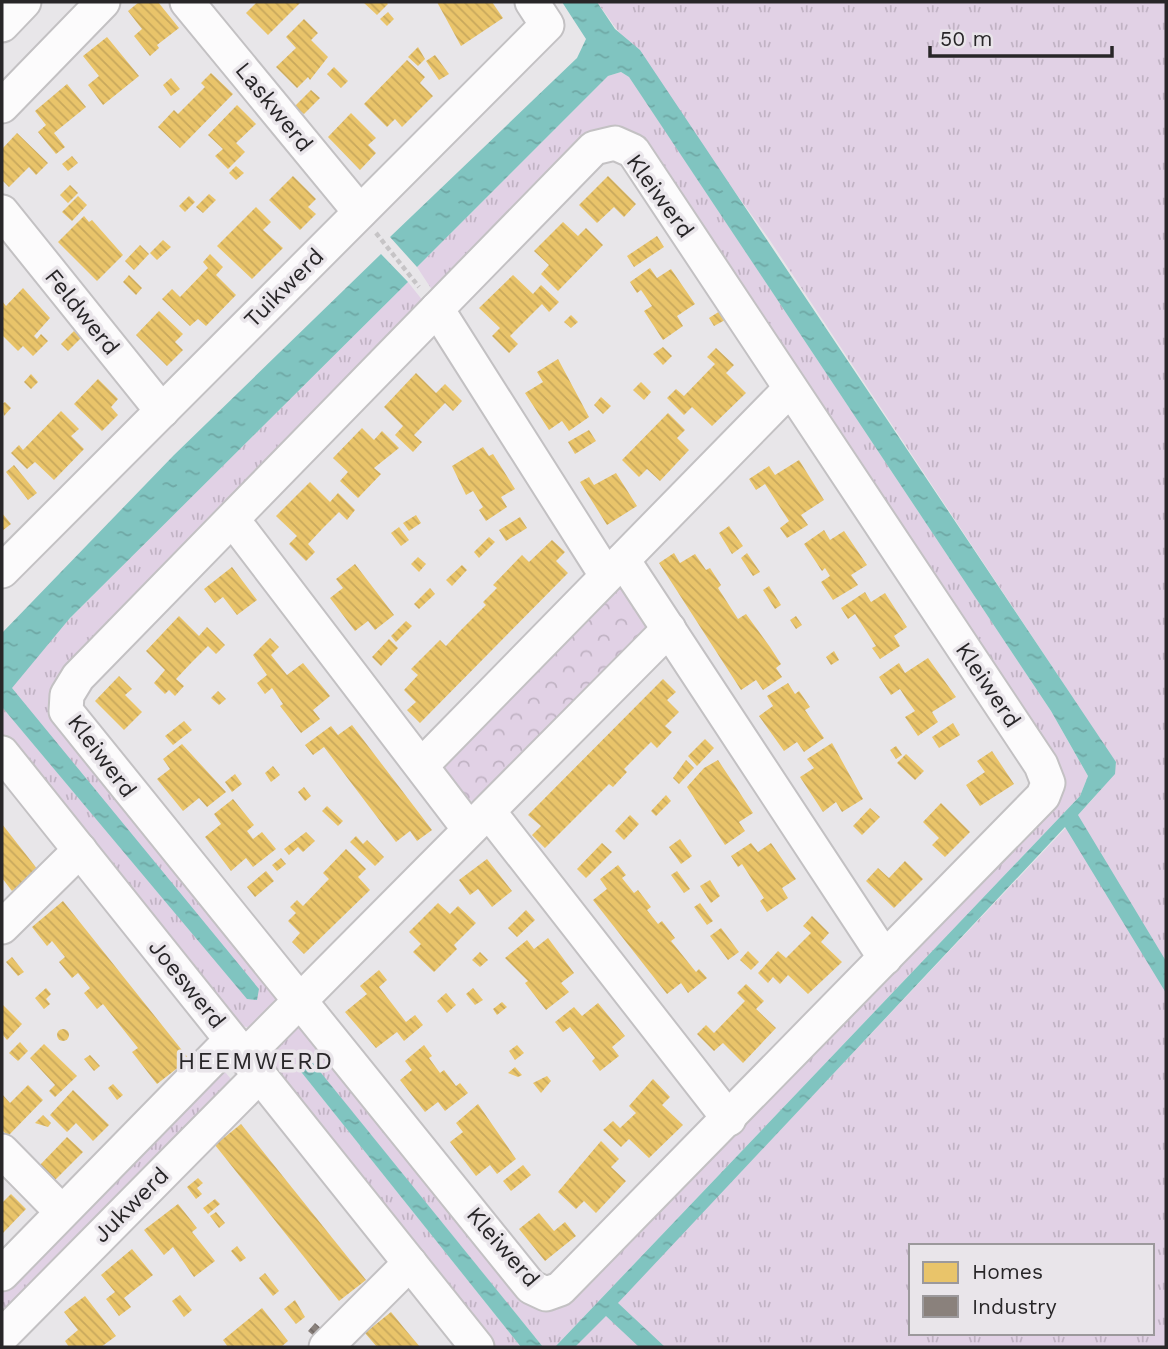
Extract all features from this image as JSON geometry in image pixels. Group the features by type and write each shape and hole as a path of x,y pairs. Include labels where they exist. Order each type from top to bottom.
{"street":[{"path":"2,25 24,2"},
{"path":"2,106 103,2"},
{"name":"Laskwerd","path":"187,2 360,212"},
{"name":"Tuikwerd","path":"2,571 547,24 532,2"},
{"name":"Kleiwerd","path":"615,142 632,151 790,389 1041,765 1048,783 1043,796 729,1119 560,1289 546,1294 531,1287 66,711 67,695 78,677 594,148 615,142"},
{"name":"Feldwerd","path":"2,212 162,411"},
{"path":"437,309 614,567 670,629 885,958"},
{"path":"422,765 790,389"},
{"path":"233,520 422,765 480,821 729,1119"},
{"path":"245,1057 670,629"},
{"name":"Joeswerd","path":"2,753 477,1347"},
{"path":"2,927 80,850"},
{"name":"Jukwerd","path":"2,1274 62,1212 245,1057"},
{"name":"Jukwerd","path":"2,1336 245,1057"},
{"path":"2,1151 62,1212"},
{"path":"327,1347 410,1263"}],"path":[{"path":"360,212 437,309"}],"green space":[{"path":"597,2 1166,2 1166,1347 575,1347 1092,800 1114,774 1116,763 769,239"},
{"path":"621,72 629,77 658,120 1051,711 1088,776 1080,796 555,1347 543,1347 309,1059 301,1060 298,1068 521,1347 494,1347 275,1075 270,1061 272,1050 290,1028 299,1027 309,1032 537,1306 1053,798 616,135 436,296 417,267 608,76"},
{"path":"408,282 427,306 57,690 276,993 275,1007 251,1028 242,1026 229,1016 2,735 2,707 247,998 256,1000 258,989 11,688 70,618"},
{"path":"621,584 647,623 646,634 477,803 465,796 449,779 443,758"},
{"path":"221,1067 235,1084 2,1322 2,1289"}],"water":[{"path":"562,2 597,2 615,29 640,50 1116,762 1115,774 1078,815 1166,961 1166,993 1065,827 618,1303 665,1347 639,1347 606,1316 575,1347 555,1347 1080,796 1088,776 1051,711 629,77 621,72 608,76 417,267 390,237 577,58 586,39"},
{"path":"381,254 408,282 70,618 12,688 259,989 257,1000 247,999 2,707 2,633 174,455"},
{"path":"309,1058 543,1347 521,1347 298,1068 301,1060"}],"building: Homes":[{"path":"139,2 158,2 179,28 157,45 159,48 150,56 134,36 142,29 128,11"},
{"path":"257,2 301,2 268,35 246,13"},
{"path":"363,2 386,2 388,4 377,15"},
{"path":"437,2 492,2 503,18 461,46"},
{"path":"388,12 394,19 387,26 380,19"},
{"path":"304,19 318,33 311,40 328,57 310,80 308,77 297,88 276,67 296,48 286,37"},
{"path":"107,37 139,76 103,105 88,85 99,76 83,56"},
{"path":"418,47 425,59 418,66 408,57"},
{"path":"435,55 449,74 439,80 426,61"},
{"path":"407,60 425,77 420,83 433,96 402,127 395,119 387,127 364,104"},
{"path":"334,67 348,81 341,88 327,74"},
{"path":"211,73 233,94 180,148 158,127 174,110 178,114 205,87 201,83"},
{"path":"171,78 180,89 171,96 163,85"},
{"path":"67,84 86,107 54,133 65,147 56,154 38,132 46,125 35,111"},
{"path":"311,90 320,98 304,114 295,106"},
{"path":"237,105 256,124 236,143 245,152 228,169 215,156 223,149 208,135"},
{"path":"351,113 376,138 368,145 376,153 360,170 328,137"},
{"path":"17,133 48,163 36,175 29,167 9,187 2,180 2,149"},
{"path":"72,156 78,163 68,171 62,164"},
{"path":"236,166 244,173 236,180 229,173"},
{"path":"293,176 316,199 308,207 316,214 300,230 269,200"},
{"path":"608,176 636,204 624,217 614,207 597,223 579,205"},
{"path":"70,185 78,193 68,203 60,195"},
{"path":"209,194 216,200 203,213 196,207"},
{"path":"78,196 87,205 72,221 62,212"},
{"path":"189,196 195,202 185,212 179,206"},
{"path":"256,207 271,222 263,230 283,248 252,279 217,246"},
{"path":"84,216 89,222 92,220 123,255 97,281 58,242"},
{"path":"563,222 578,236 586,228 603,245 558,291 541,274 549,265 534,251"},
{"path":"657,236 664,247 634,267 627,256"},
{"path":"163,240 171,247 157,260 150,253"},
{"path":"140,245 149,254 134,270 125,261"},
{"path":"210,254 223,267 216,275 236,295 206,326 198,319 190,326 162,299 172,289 180,297 208,268 203,262"},
{"path":"650,268 657,278 671,269 695,304 677,316 683,326 663,340 644,311 652,306 641,290 637,293 630,282"},
{"path":"129,275 142,288 136,295 123,282"},
{"path":"513,275 533,294 541,285 559,302 549,312 542,304 510,336 518,344 509,353 492,336 500,328 479,308"},
{"path":"23,288 50,318 34,336 37,339 41,334 48,341 33,356 23,346 18,351 2,335 2,301 6,306"},
{"path":"159,311 183,334 175,342 183,350 167,366 136,335"},
{"path":"720,311 725,320 714,326 709,318"},
{"path":"571,315 578,322 571,328 564,322"},
{"path":"74,331 81,338 68,351 61,344"},
{"path":"663,347 672,356 663,365 653,354"},
{"path":"716,348 734,365 726,373 746,393 712,426 692,407 684,415 667,398 676,389 684,396 715,364 707,357"},
{"path":"558,359 589,417 569,431 562,421 549,430 525,393 543,382 537,372"},
{"path":"416,373 436,393 445,384 462,401 453,411 445,403 414,435 422,442 413,452 395,435 403,426 384,407"},
{"path":"31,374 38,382 31,389 24,382"},
{"path":"98,379 118,399 111,407 118,415 102,431 74,404"},
{"path":"641,382 651,392 644,400 633,390"},
{"path":"601,397 611,406 603,414 594,405"},
{"path":"5,402 11,408 4,416 2,404"},
{"path":"61,411 79,429 71,436 84,449 54,480 35,462 27,469 11,453 19,445 23,450"},
{"path":"668,413 685,430 677,438 689,450 660,481 647,469 639,477 622,460"},
{"path":"362,428 374,440 382,431 399,448 374,468 381,474 358,498 340,481 348,472 333,458"},
{"path":"589,430 596,441 575,454 568,442"},
{"path":"483,447 489,456 493,454 515,489 501,497 507,507 486,521 479,510 483,507 473,491 466,495 452,466"},
{"path":"799,460 824,500 801,515 808,525 787,538 780,528 789,521 765,484 756,490 749,479 769,466 775,475"},
{"path":"14,465 37,493 28,500 6,472"},
{"path":"616,473 637,506 607,525 580,482 589,477 594,485"},
{"path":"310,482 330,502 338,493 355,510 347,520 339,512 323,528 308,544 315,552 306,561 289,544 297,536 276,516"},
{"path":"2,513 11,524 2,531"},
{"path":"416,515 421,523 409,531 403,523"},
{"path":"520,517 527,528 506,541 499,530"},
{"path":"729,526 743,546 732,554 719,533"},
{"path":"399,527 409,540 401,546 391,533"},
{"path":"824,530 830,540 844,531 867,565 851,575 858,585 833,600 821,582 830,576 825,568 822,571 804,544"},
{"path":"489,537 495,542 479,558 474,552"},
{"path":"552,540 565,552 556,561 568,573 420,723 407,710 416,702 404,690 418,675 411,669 440,640 446,646 486,605 483,602 497,588 493,585 522,555 529,562"},
{"path":"674,553 680,563 695,554 706,570 710,568 721,585 718,588 738,619 746,614 770,647 781,664 776,668 782,677 763,690 756,680 741,690 659,563"},
{"path":"747,553 760,572 753,576 741,558"},
{"path":"418,557 426,564 419,572 411,564"},
{"path":"355,564 394,615 375,630 368,621 355,631 330,598 343,588 336,579"},
{"path":"462,565 467,570 452,586 446,580"},
{"path":"232,567 257,600 237,615 223,597 215,603 204,589"},
{"path":"769,586 781,605 775,609 763,590"},
{"path":"430,588 435,594 419,609 414,604"},
{"path":"865,592 871,602 885,593 907,627 894,636 900,646 880,659 872,648 876,646 855,614 848,619 841,608"},
{"path":"179,616 199,636 207,627 225,645 216,654 208,646 191,663 176,679 184,686 175,696 169,690 165,694 154,683 165,670 146,651"},
{"path":"796,616 802,625 796,629 790,620"},
{"path":"406,621 412,626 396,642 391,636"},
{"path":"270,638 279,647 271,655 287,675 303,663 330,696 313,710 320,719 301,733 280,706 283,704 272,688 265,694 257,683 267,675 253,655"},
{"path":"389,639 398,648 381,666 372,657"},
{"path":"834,651 839,660 831,665 826,657"},
{"path":"928,658 956,697 932,712 938,722 918,736 905,717 915,711 900,689 891,695 879,677 899,663 905,673"},
{"path":"119,676 132,689 125,695 142,712 124,730 95,701"},
{"path":"663,679 676,692 667,700 679,712 665,726 672,732 657,748 651,742 624,769 627,772 613,787 609,784 545,848 532,835 541,826 528,815"},
{"path":"788,683 795,694 799,691 810,707 805,710 824,738 804,752 797,742 784,751 759,716 773,706 767,696"},
{"path":"218,691 226,699 219,705 211,698"},
{"path":"184,721 192,730 173,745 165,736"},
{"path":"953,723 960,735 939,748 932,737"},
{"path":"352,725 432,830 417,841 410,831 396,842 324,747 313,755 305,745 331,726 338,735"},
{"path":"705,739 714,748 697,766 688,756"},
{"path":"832,743 863,799 842,812 836,802 823,812 800,777 814,768 807,759"},
{"path":"182,744 226,792 207,807 199,798 183,811 157,779 170,769 163,759"},
{"path":"896,746 902,755 896,759 890,750"},
{"path":"992,751 1014,784 980,806 966,785 985,772 977,761"},
{"path":"906,754 924,771 915,780 897,763"},
{"path":"686,760 694,768 679,784 673,778"},
{"path":"718,760 753,813 739,822 745,831 725,845 687,787 704,768"},
{"path":"273,766 280,775 271,782 265,773"},
{"path":"235,774 242,784 232,792 225,782"},
{"path":"304,787 311,796 305,801 298,792"},
{"path":"666,795 671,801 656,816 651,811"},
{"path":"233,799 254,825 247,831 253,839 262,832 276,849 253,867 246,858 231,871 205,837 221,824 214,814"},
{"path":"941,803 970,832 945,857 932,845 939,838 923,822"},
{"path":"327,806 343,821 338,826 322,811"},
{"path":"870,808 880,817 862,835 853,826"},
{"path":"630,815 639,824 624,840 615,831"},
{"path":"2,824 38,870 12,891 2,878"},
{"path":"306,832 315,841 303,852 298,847 289,855 284,849"},
{"path":"356,836 363,844 367,840 384,857 375,866 350,842"},
{"path":"680,839 692,856 681,864 669,847"},
{"path":"602,843 612,852 586,878 577,869"},
{"path":"751,843 758,852 771,843 796,879 782,888 788,898 767,912 760,901 764,898 742,864 738,867 731,856"},
{"path":"346,849 366,869 358,877 370,890 304,954 292,942 300,933 288,921 296,913 290,907 297,900 303,906 329,879 323,873"},
{"path":"281,858 286,864 277,871 272,865"},
{"path":"487,859 512,891 492,907 478,889 470,895 459,880"},
{"path":"905,861 923,879 894,908 866,881 878,868 889,878"},
{"path":"618,865 626,875 622,878 634,893 638,890 651,907 647,910 658,924 662,921 675,938 671,941 696,972 699,969 707,978 688,993 681,983 667,994 593,900 607,889 600,879"},
{"path":"266,871 274,881 255,897 247,887"},
{"path":"677,871 690,889 684,893 671,875"},
{"path":"710,880 720,896 711,903 700,886"},
{"path":"63,901 189,1059 157,1084 132,1052 138,1048 103,1004 97,1009 84,993 90,988 78,973 72,978 59,962 65,957 52,941 47,946 32,927"},
{"path":"438,903 450,914 458,906 476,923 454,945 457,949 434,972 413,952 421,944 409,932"},
{"path":"700,903 713,921 707,925 694,907"},
{"path":"526,910 535,920 517,937 508,928"},
{"path":"812,916 829,933 821,942 842,962 808,994 788,975 780,984 773,977 768,983 758,973 778,951 786,958 811,933 803,926"},
{"path":"721,928 739,952 728,960 710,936"},
{"path":"548,938 574,973 561,983 569,992 546,1010 525,983 528,981 505,958 527,940 534,949"},
{"path":"748,951 759,962 751,970 740,960"},
{"path":"480,952 488,960 480,967 472,960"},
{"path":"12,957 24,972 18,976 6,962"},
{"path":"379,970 387,980 379,987 406,1022 415,1015 423,1025 404,1041 397,1032 376,1048 345,1012 367,994 360,986"},
{"path":"746,984 764,1001 756,1009 776,1028 743,1063 723,1043 714,1051 697,1034 706,1025 714,1033 745,1001 737,993"},
{"path":"46,988 51,994 46,999 50,1004 44,1009 35,998"},
{"path":"473,988 483,1000 475,1005 466,994"},
{"path":"446,993 456,1005 447,1013 437,1001"},
{"path":"502,1002 507,1007 497,1015 493,1009"},
{"path":"598,1003 625,1036 612,1047 619,1056 600,1071 592,1061 595,1058 570,1027 563,1032 555,1022 574,1007 582,1016"},
{"path":"2,1004 22,1024 7,1040 2,1034"},
{"path":"63,1029 69,1035 63,1041 57,1035"},
{"path":"20,1042 28,1051 18,1061 9,1053"},
{"path":"44,1044 77,1076 55,1097 49,1091 55,1085 30,1058"},
{"path":"424,1045 432,1056 429,1058 440,1073 444,1070 456,1086 460,1083 468,1093 445,1111 438,1102 425,1112 400,1080 412,1070 405,1061"},
{"path":"517,1045 524,1053 515,1060 509,1051"},
{"path":"90,1055 100,1066 94,1071 84,1059"},
{"path":"515,1067 522,1075 518,1077 508,1073"},
{"path":"547,1076 551,1081 541,1093 533,1083"},
{"path":"653,1079 670,1097 662,1105 683,1125 649,1158 629,1139 621,1147 603,1130 613,1121 620,1128 636,1113 629,1106"},
{"path":"113,1084 123,1095 117,1100 108,1088"},
{"path":"28,1085 43,1100 8,1136 2,1130 2,1094 10,1103"},
{"path":"73,1090 109,1125 93,1141 76,1123 67,1132 50,1115"},
{"path":"478,1104 516,1159 497,1174 490,1165 476,1176 450,1142 463,1132 456,1123"},
{"path":"43,1115 51,1123 48,1127 35,1123"},
{"path":"241,1124 366,1280 339,1301 215,1145"},
{"path":"67,1137 83,1152 54,1181 39,1166"},
{"path":"601,1141 619,1159 611,1167 626,1181 596,1213 584,1201 576,1209 558,1192"},
{"path":"523,1165 531,1175 511,1191 503,1181"},
{"path":"198,1178 203,1183 197,1188 202,1194 196,1199 187,1187"},
{"path":"11,1194 26,1209 2,1234 2,1203"},
{"path":"215,1199 220,1204 208,1214 203,1208"},
{"path":"178,1204 197,1228 192,1232 215,1261 194,1277 173,1247 164,1255 144,1230"},
{"path":"216,1212 225,1223 219,1228 210,1216"},
{"path":"539,1213 554,1231 565,1222 576,1236 545,1261 519,1229"},
{"path":"237,1246 246,1258 240,1262 231,1251"},
{"path":"132,1249 153,1275 124,1298 131,1307 119,1316 106,1299 115,1292 101,1275"},
{"path":"265,1273 279,1291 273,1296 259,1278"},
{"path":"180,1295 192,1310 184,1317 172,1301"},
{"path":"85,1296 116,1336 101,1347 69,1347 65,1341 78,1330 64,1312"},
{"path":"295,1300 305,1317 296,1324 284,1309"},
{"path":"262,1308 288,1341 281,1347 228,1347 223,1340"},
{"path":"391,1312 420,1347 377,1347 365,1333"}],"building: Industry":[{"path":"315,1323 323,1330 316,1338 308,1331"}],"district":[{"name":"HEEMWERD","path":"256,1061"}]}
